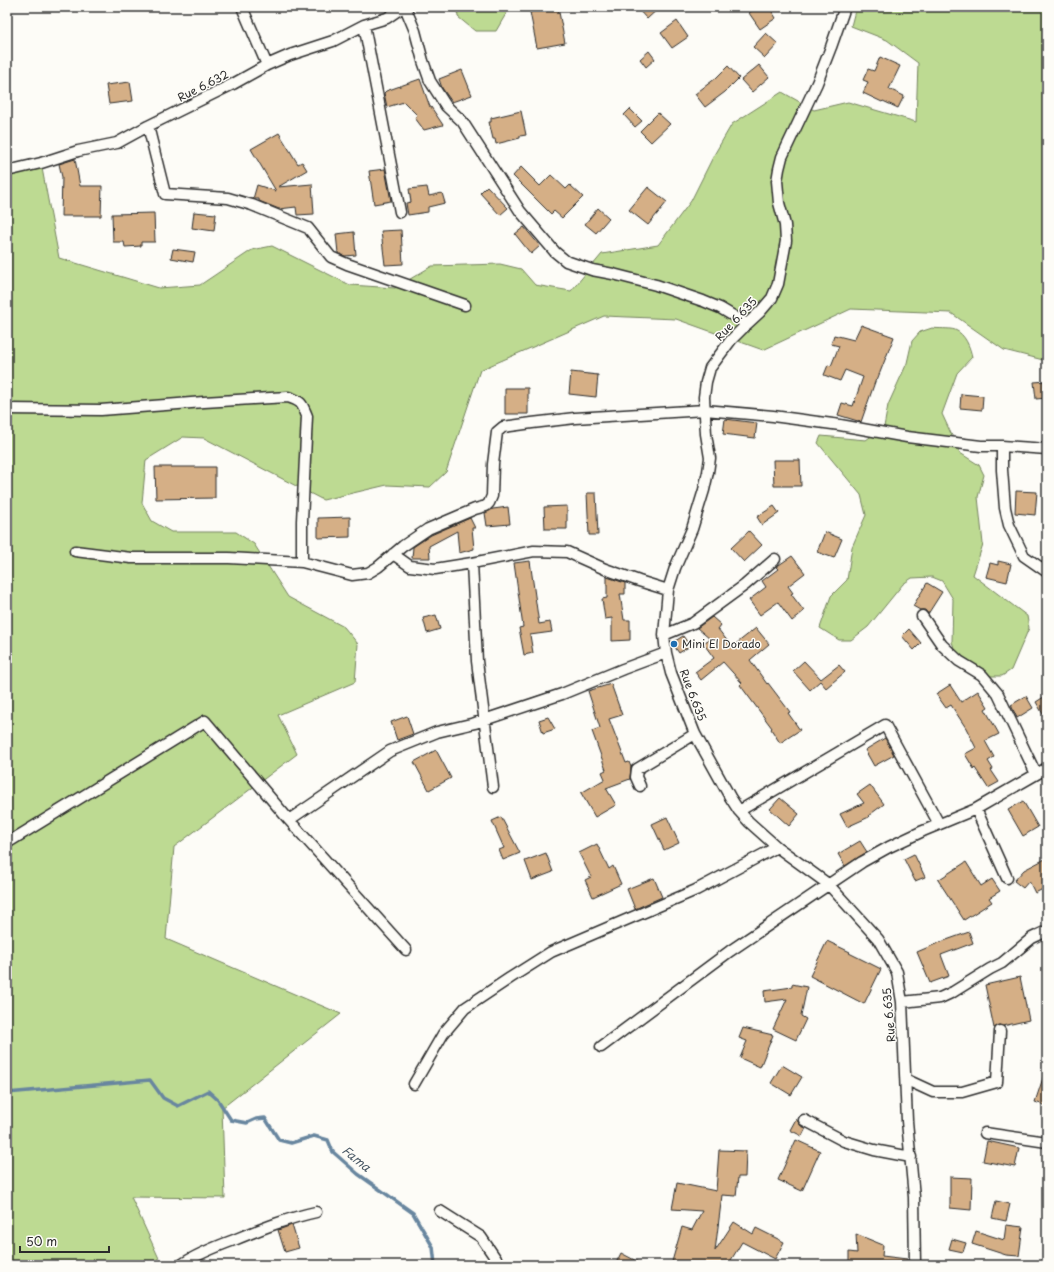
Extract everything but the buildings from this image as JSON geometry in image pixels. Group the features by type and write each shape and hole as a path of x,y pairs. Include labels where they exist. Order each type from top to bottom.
{"street":[{"path":"242,7 267,65"},
{"path":"404,7 415,32 430,81 446,106 462,121 520,211 555,252 566,261 592,270 656,285 703,301 720,308 747,324"},
{"name":"Rue 6.632","path":"7,172 78,151 117,144 148,126 234,84 267,65 290,55 333,41 364,25 387,18 404,7"},
{"name":"Rue 6.635","path":"844,7 817,84 782,157 779,169 777,181 779,202 785,225 786,241 778,284 772,298 731,340 710,368 704,397 706,434 710,458 708,472 692,529 675,568 668,590 664,635 666,653 671,673 695,734 739,811 748,822 777,847 828,884 878,939 897,972 902,1002 908,1121 914,1197 915,1265"},
{"path":"364,25 400,212"},
{"path":"148,126 165,194 228,198 252,206 308,228 331,257 465,305"},
{"path":"7,409 101,410 288,397 297,400 303,404 307,416 302,521 302,562"},
{"path":"75,551 132,558 229,558 302,562 352,575 368,573 428,529 475,509 486,506 489,503 492,496 493,464 497,432 503,427 575,418 705,410 788,418 840,425 908,437 974,445 1047,449"},
{"path":"1002,446 1005,508 1009,525 1024,556 1047,572"},
{"path":"393,554 410,566 435,569 534,551 567,552 605,569 668,590"},
{"path":"664,635 693,623 745,585 775,559"},
{"path":"472,563 477,661 493,787"},
{"path":"922,616 942,645 959,661 982,675 998,694 1036,774"},
{"path":"289,820 390,751 437,732 485,719 562,694 666,653"},
{"path":"7,843 205,721 289,820 406,950"},
{"path":"739,811 885,725 939,824"},
{"path":"640,786 636,777 637,769 695,734"},
{"path":"601,1047 730,951 862,862 889,847 976,809 1047,768"},
{"path":"976,809 1006,878"},
{"path":"414,1084 443,1034 465,1008 510,978 551,952 696,890 777,847"},
{"path":"902,1002 940,998 953,992 1002,963 1032,938 1047,931"},
{"path":"906,1080 933,1092 962,1092 997,1082 1000,1031"},
{"path":"804,1120 844,1141 874,1150 911,1157"},
{"path":"985,1133 1047,1142"},
{"path":"440,1211 481,1237 498,1262 502,1265"},
{"path":"181,1265 193,1257 250,1233 295,1217 316,1212"}],"green space":[{"path":"457,7 510,7 496,31 475,31 458,17"},
{"path":"856,7 1047,7 1047,361 1004,350 951,313 851,309 763,350 676,319 604,316 480,370 446,472 430,487 387,485 323,500 204,438 183,437 146,460 142,503 152,521 171,532 236,532 254,544 288,597 344,627 358,644 355,682 278,715 297,754 174,847 166,939 341,1014 222,1108 225,1198 131,1197 162,1265 7,1265 7,173 41,163 59,258 159,288 200,285 252,250 272,246 350,285 395,288 432,266 500,264 521,269 535,285 571,291 602,254 658,245 691,201 714,155 732,124 782,92 814,110 848,102 916,122 918,63 887,40 851,26"},
{"path":"932,328 953,329 962,334 970,349 972,357 957,373 942,414 960,453 979,465 984,475 978,497 983,544 973,575 1027,616 1029,628 1011,670 1002,676 991,676 963,661 956,653 952,642 953,599 942,581 932,577 912,578 903,584 868,627 851,640 839,640 820,628 831,596 847,580 852,547 866,515 861,495 818,443 821,436 866,440 884,427 888,405 907,363 912,341 920,332"}],"waterway":[{"name":"Fama","path":"7,1093 150,1080 163,1098 178,1106 208,1091 218,1100 231,1120 247,1123 256,1119 265,1118 279,1140 291,1143 314,1136 328,1140 333,1152 358,1174 413,1213 433,1247 435,1265"}],"place":[{"name":"Mini El Dorado","path":"674,644"}]}
